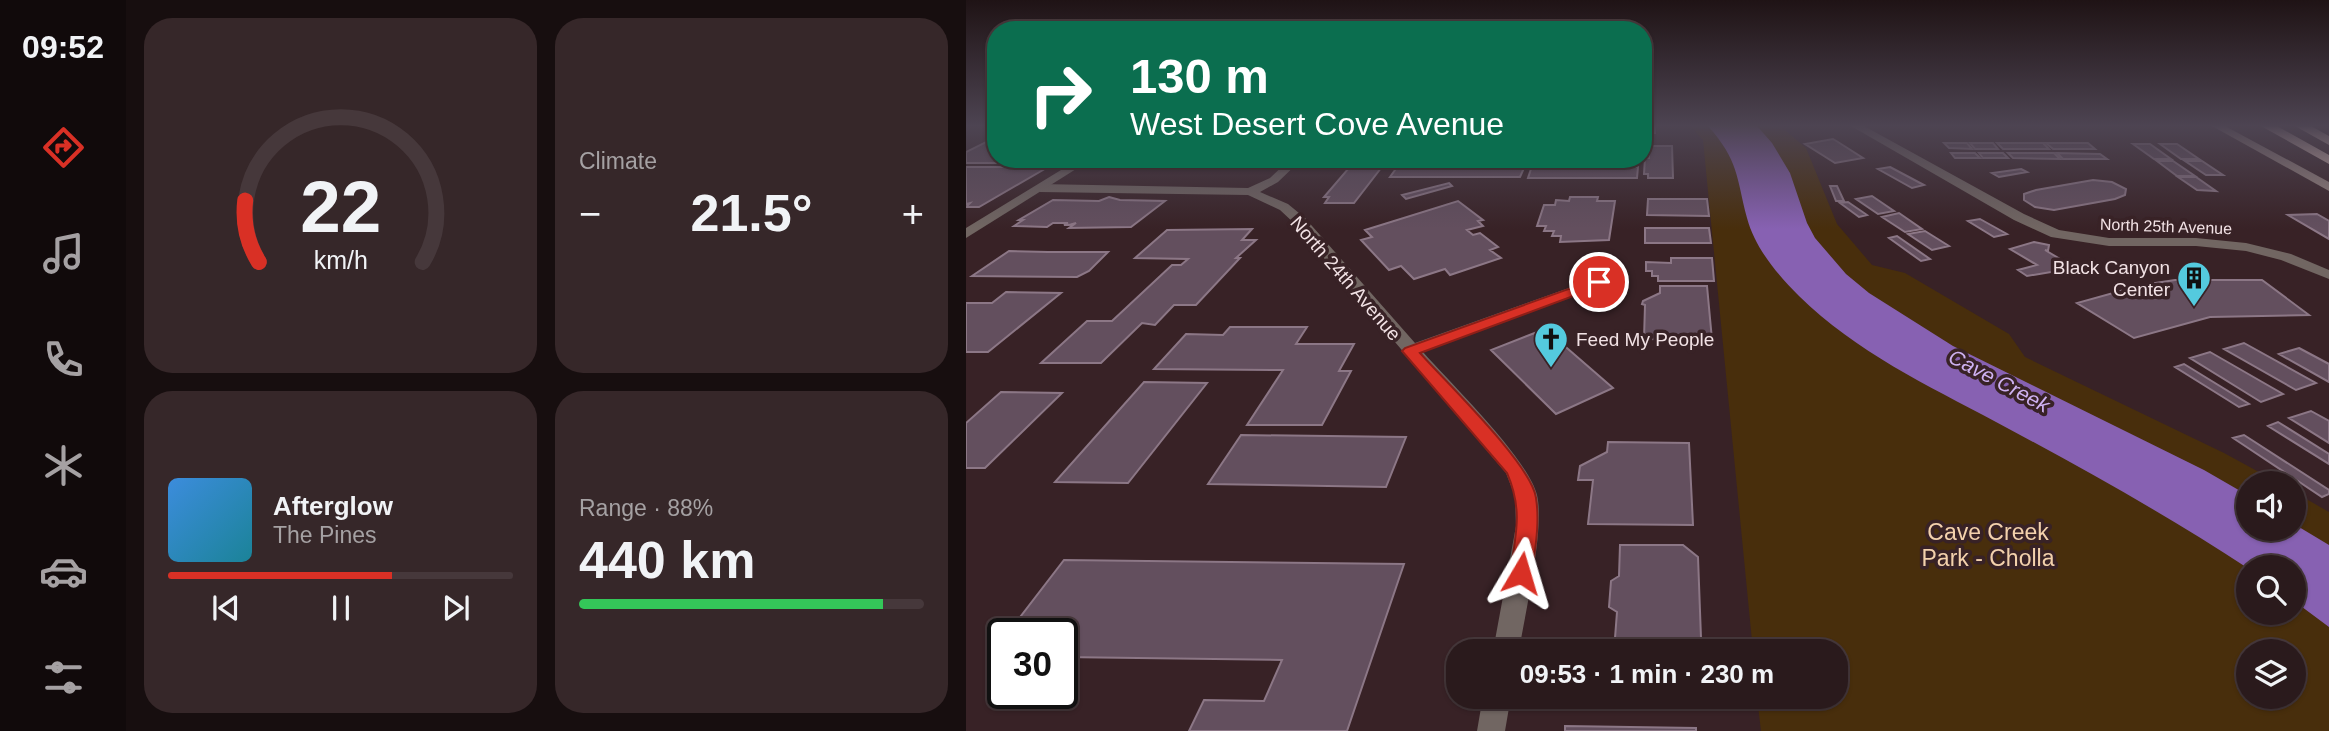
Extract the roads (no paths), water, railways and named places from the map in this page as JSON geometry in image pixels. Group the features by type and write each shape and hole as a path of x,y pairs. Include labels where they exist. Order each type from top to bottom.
{"main road":[{"path":"2279,160 2329,187"}],"street":[{"name":"North 25th Avenue","path":"1916,160 2019,217 2056,234 2109,242 2196,242 2246,247 2286,257 2329,275"},
{"path":"966,234 1072,168"},
{"path":"1040,188 1206,189 1250,192 1274,180 1287,168"},
{"name":"North 24th Avenue","path":"1250,192 1284,207 1300,221 1515,470 1527,496 1525,545 1508,639"},
{"path":"1410,351 1599,282"},
{"path":"1491,731 1495,709"}],"water":[{"name":"Cave Creek","path":"1731,160 1782,160 1790,173 1815,238 1846,274 1869,293 1953,346 2204,470 2236,488 2236,541 2306,541 2306,531 2329,545 2329,627 2306,610 2306,555 2236,555 2236,561 2124,492 1918,381 1868,351 1821,316 1783,279 1761,250 1747,218"}],"place":[{"name":"Black Canyon Center","path":"2194,308"},
{"name":"Feed My People","path":"1551,369"}],"park label":[{"name":"Cave Creek Park - Cholla","path":"1988,545"}]}
